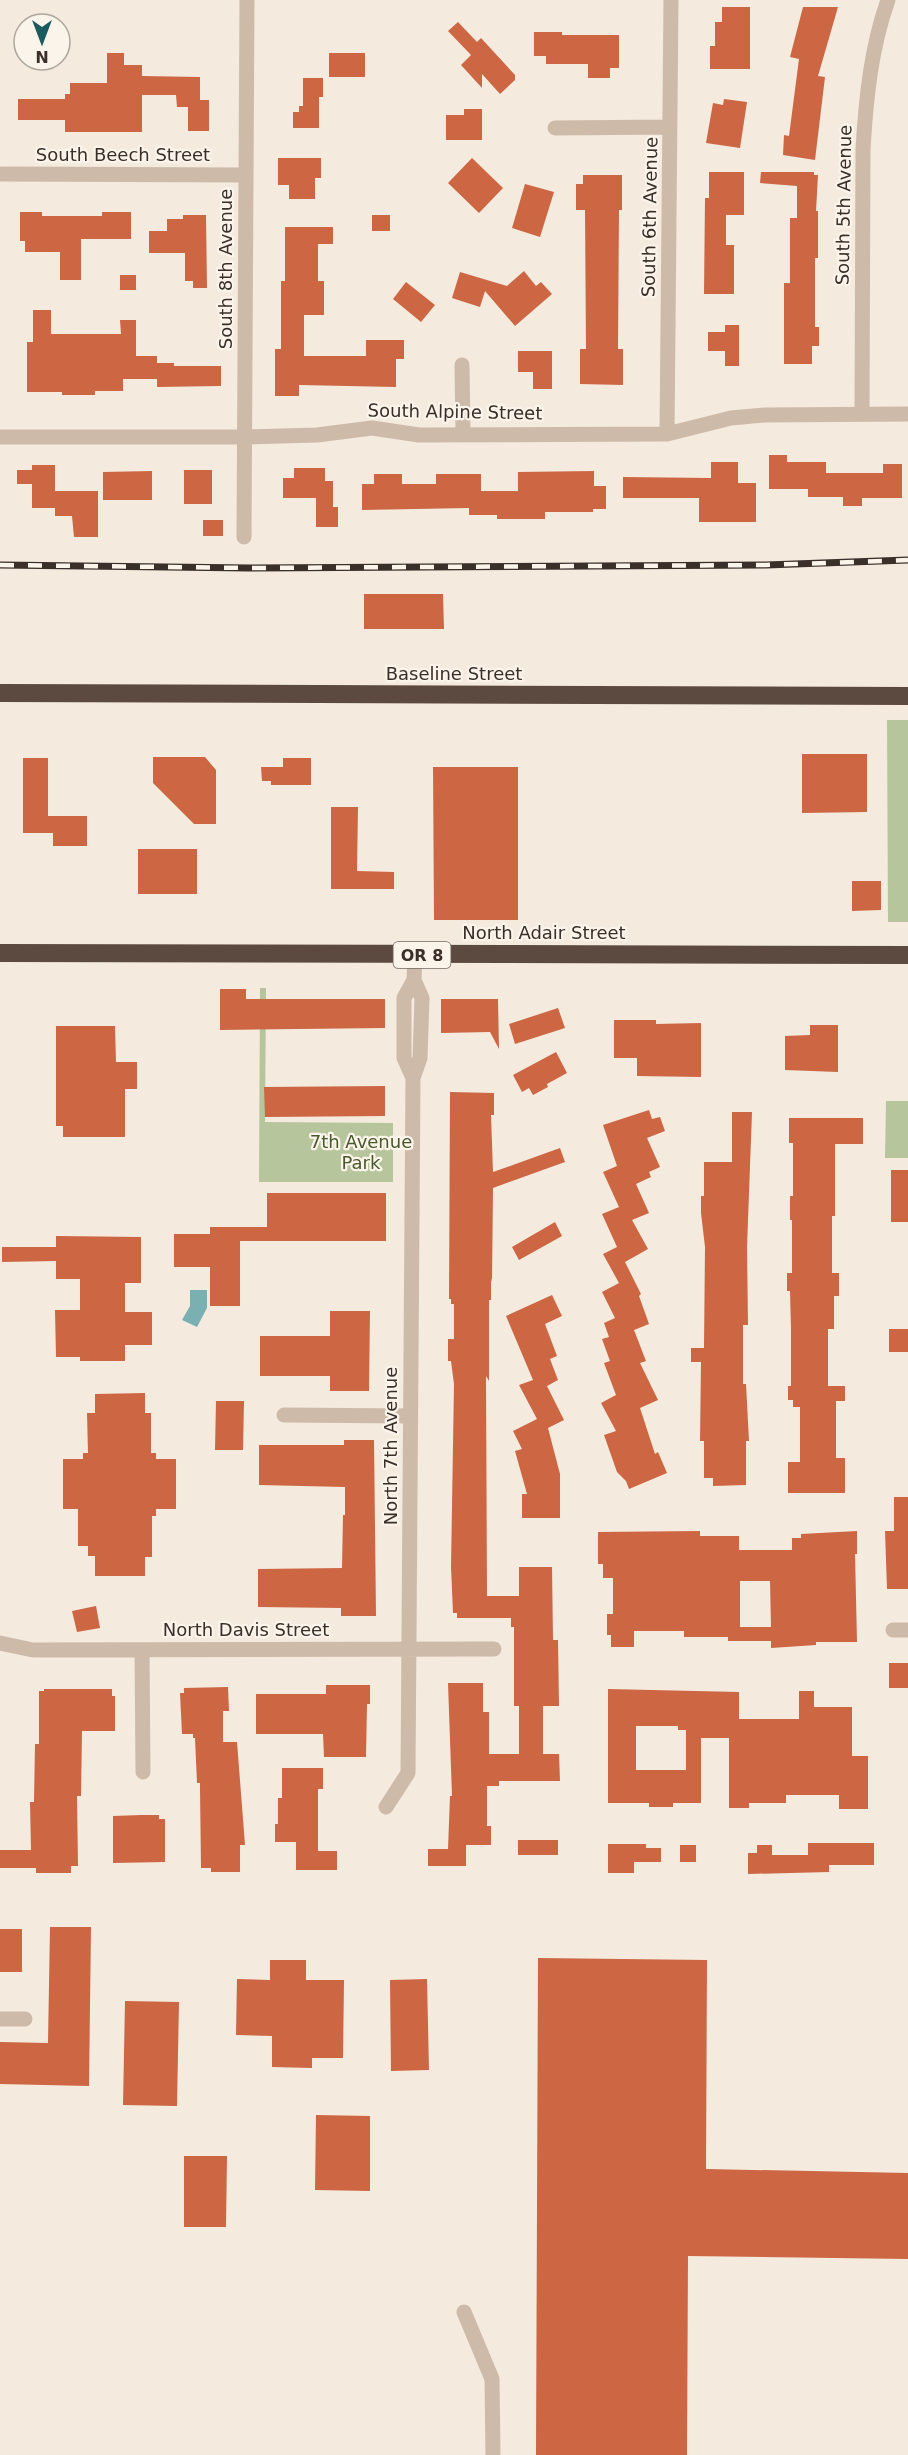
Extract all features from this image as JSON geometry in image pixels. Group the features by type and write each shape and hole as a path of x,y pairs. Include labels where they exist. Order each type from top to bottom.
{"highway":[{"name":"Baseline Street","path":"0,693 908,696"},
{"name":"North Adair Street","path":"0,953 908,955"}],"street":[{"name":"South 8th Avenue","path":"244,537 247,0"},
{"name":"South 6th Avenue","path":"667,434 671,0"},
{"name":"South 5th Avenue","path":"862,414 865,112 870,67 888,0"},
{"path":"555,128 670,128"},
{"name":"South Beech Street","path":"0,174 246,175"},
{"path":"462,365 463,434"},
{"name":"South Alpine Street","path":"0,437 244,437 317,435 372,428 419,435 667,434 731,418 765,414 908,414"},
{"name":"North 7th Avenue","path":"386,1808 408,1773 411,1649 410,1416 413,1078 420,1058 422,998 414,980 415,955"},
{"path":"284,1415 410,1416"},
{"name":"North Davis Street","path":"0,1643 33,1650 494,1649"},
{"path":"142,1650 143,1772"},
{"path":"0,2019 25,2019"},
{"path":"464,2312 492,2379 493,2455"}],"green space":[{"path":"887,720 908,720 908,922 888,922"},
{"name":"7th Avenue Park","path":"260,988 266,988 265,1122 393,1123 393,1182 259,1182"},
{"path":"886,1101 908,1101 908,1158 885,1158"}],"water":[{"path":"190,1290 207,1290 207,1308 197,1327 182,1320 190,1306"}],"building":[{"path":"722,7 750,7 750,69 710,69 710,46 715,46 715,22 722,22"},
{"path":"803,7 838,7 818,76 825,77 815,160 783,155 784,135 789,136 799,59 790,57"},
{"path":"458,22 477,42 481,38 515,75 515,80 500,94 482,74 482,88 461,65 471,55 448,31"},
{"path":"534,32 562,32 562,35 619,35 619,68 610,68 610,78 588,78 588,64 546,64 546,56 534,56"},
{"path":"107,53 124,53 124,65 142,65 142,76 200,77 200,100 209,100 209,131 188,131 188,107 177,107 176,95 142,95 142,132 65,132 65,120 18,120 18,99 65,99 65,94 70,94 70,83 107,83"},
{"path":"329,53 365,53 365,77 329,77"},
{"path":"303,78 323,78 323,97 319,97 319,128 293,128 293,112 299,112 299,106 303,106"},
{"path":"724,99 747,102 740,148 706,143 713,103 723,105"},
{"path":"464,109 482,109 482,140 446,140 446,115 464,115"},
{"path":"278,158 321,158 321,178 315,178 315,199 289,199 289,185 278,185"},
{"path":"472,158 503,188 479,213 448,183"},
{"path":"709,172 744,172 744,215 726,215 726,245 734,245 734,294 704,294 705,198 709,198"},
{"path":"761,172 814,172 814,175 818,175 815,327 819,327 819,346 812,346 812,364 784,364 784,283 790,283 790,218 797,218 797,186 760,183"},
{"path":"583,175 622,175 622,210 619,210 618,349 623,349 623,385 580,384 580,349 586,349 585,210 576,210 576,184 583,184"},
{"path":"525,184 554,192 540,237 512,228"},
{"path":"20,212 42,212 42,216 102,216 102,212 131,212 131,239 81,239 81,280 60,280 60,252 25,252 25,241 20,241"},
{"path":"183,215 206,215 207,288 193,288 193,281 185,281 185,253 149,253 149,231 167,231 167,219 183,219"},
{"path":"372,215 390,215 390,231 372,231"},
{"path":"285,227 333,227 333,244 318,244 318,281 324,281 324,315 304,315 304,356 366,356 366,340 404,340 404,359 396,359 396,387 299,385 299,396 275,396 275,349 281,349 281,281 285,281"},
{"path":"524,271 536,286 541,282 552,294 515,326 485,291 480,307 452,298 460,272 507,286"},
{"path":"120,275 136,275 136,290 120,290"},
{"path":"406,282 435,305 421,322 393,299"},
{"path":"33,310 51,310 51,334 121,334 120,320 136,320 136,356 157,356 157,363 174,363 174,366 221,366 221,386 157,387 157,379 123,379 123,391 95,391 95,395 27,392 27,342 33,342"},
{"path":"725,325 739,325 739,366 725,366 725,351 708,351 708,332 725,332"},
{"path":"518,351 552,351 552,389 533,389 533,372 518,372"},
{"path":"769,455 787,455 787,462 826,462 826,473 883,473 883,464 902,464 902,498 862,498 862,506 843,506 843,497 808,497 808,489 769,489"},
{"path":"711,462 738,462 738,483 756,483 756,522 699,522 699,498 623,498 623,477 711,478"},
{"path":"32,465 55,465 55,491 98,491 98,537 74,537 72,516 55,516 55,508 32,508 32,484 17,484 17,470 32,470"},
{"path":"294,468 325,468 325,481 333,481 333,507 338,507 338,527 316,527 316,498 283,498 283,478 294,478"},
{"path":"184,470 212,470 212,504 184,504"},
{"path":"152,471 152,500 103,500 103,472"},
{"path":"594,471 594,486 606,486 606,509 593,509 593,512 545,512 545,519 497,519 497,515 469,515 469,508 362,510 362,484 374,484 374,474 402,474 402,484 436,484 436,474 481,474 481,491 518,491 518,472"},
{"path":"203,520 223,520 223,536 203,536"},
{"path":"364,594 443,594 444,629 364,629"},
{"path":"802,754 867,754 867,812 802,813"},
{"path":"153,757 205,757 216,770 216,824 194,824 153,783"},
{"path":"23,758 48,758 48,816 87,816 87,846 53,846 53,833 23,833"},
{"path":"283,758 311,758 311,785 271,785 271,781 262,781 261,767 283,767"},
{"path":"433,767 518,767 518,920 434,920"},
{"path":"331,807 358,807 357,871 394,872 394,889 331,889"},
{"path":"138,849 197,849 197,894 138,894"},
{"path":"852,881 881,881 881,910 852,911"},
{"path":"220,989 246,989 246,999 385,999 385,1028 220,1030"},
{"path":"441,999 498,999 499,1049 490,1032 441,1033"},
{"path":"558,1008 565,1028 515,1044 509,1024"},
{"path":"614,1020 656,1020 656,1024 701,1023 701,1077 637,1076 637,1058 614,1058"},
{"path":"810,1025 838,1025 838,1072 785,1070 785,1036 810,1035"},
{"path":"56,1026 115,1026 116,1062 137,1062 137,1089 125,1089 125,1137 63,1137 63,1126 56,1126"},
{"path":"556,1052 567,1073 533,1095 529,1088 522,1092 513,1075"},
{"path":"385,1086 385,1116 265,1117 264,1087"},
{"path":"450,1092 494,1093 494,1115 491,1115 493,1172 560,1148 565,1162 493,1188 489,1381 486,1376 487,1596 519,1596 519,1567 552,1567 553,1640 558,1640 559,1706 543,1706 543,1754 559,1754 560,1781 499,1781 499,1786 487,1786 487,1826 491,1826 491,1845 466,1845 466,1866 428,1866 428,1849 448,1849 450,1796 452,1796 448,1683 483,1683 483,1712 489,1712 489,1754 519,1754 519,1706 514,1706 514,1627 511,1627 511,1618 457,1618 457,1613 453,1613 451,1567 454,1384 451,1361 448,1361 448,1339 454,1339 454,1304 451,1304 451,1299 449,1299"},
{"path":"649,1110 652,1119 660,1117 665,1131 647,1138 660,1167 649,1172 651,1177 636,1184 649,1213 632,1220 648,1249 625,1262 641,1294 639,1296 649,1324 634,1330 646,1361 640,1363 658,1400 640,1408 655,1454 658,1452 667,1473 629,1489 626,1481 617,1472 604,1435 616,1431 601,1403 616,1395 604,1363 610,1361 602,1339 609,1337 604,1323 615,1318 602,1292 619,1283 603,1254 617,1247 602,1214 619,1207 603,1172 617,1166 603,1125"},
{"path":"732,1112 752,1112 747,1247 748,1325 743,1325 743,1384 746,1384 749,1441 746,1441 746,1485 713,1486 713,1478 704,1478 704,1441 700,1441 701,1362 691,1362 691,1348 704,1348 705,1247 701,1196 704,1196 704,1162 732,1162"},
{"path":"789,1118 863,1118 863,1144 835,1144 832,1273 839,1273 839,1296 834,1296 834,1329 828,1329 828,1386 845,1386 845,1401 836,1401 836,1458 845,1458 845,1493 788,1493 788,1462 800,1462 800,1407 793,1407 793,1400 788,1400 788,1386 791,1386 791,1329 787,1273 792,1273 790,1196 793,1196 793,1143 789,1143"},
{"path":"891,1170 908,1170 908,1222 891,1222"},
{"path":"267,1193 386,1193 386,1241 240,1241 240,1306 210,1306 210,1267 174,1267 174,1234 210,1234 210,1227 267,1227"},
{"path":"555,1222 562,1236 519,1260 512,1247"},
{"path":"56,1236 141,1237 141,1283 125,1283 125,1312 152,1312 152,1345 125,1345 125,1361 80,1361 80,1357 56,1357 55,1310 80,1310 80,1279 56,1279 56,1261 2,1262 2,1247 56,1247"},
{"path":"552,1295 562,1316 545,1324 557,1356 550,1359 558,1380 547,1386 564,1420 548,1428 560,1474 560,1518 522,1518 522,1494 527,1494 515,1451 522,1449 513,1431 537,1419 519,1385 533,1380 506,1316"},
{"path":"330,1311 370,1311 369,1391 330,1391 330,1376 260,1376 260,1336 330,1336"},
{"path":"889,1329 908,1329 908,1352 889,1352"},
{"path":"145,1393 145,1413 151,1413 151,1453 156,1453 156,1459 176,1459 176,1509 156,1509 156,1516 152,1516 152,1557 145,1557 145,1576 95,1576 95,1556 88,1556 88,1546 78,1546 78,1509 63,1509 63,1459 83,1459 83,1453 88,1453 87,1413 95,1413 95,1394"},
{"path":"216,1401 244,1401 243,1450 215,1450"},
{"path":"344,1440 374,1440 376,1616 341,1616 341,1608 258,1607 258,1569 342,1568 343,1515 345,1515 345,1487 259,1485 259,1445 344,1445"},
{"path":"894,1497 908,1497 908,1589 887,1589 885,1531 894,1531"},
{"path":"700,1531 700,1536 739,1536 739,1550 792,1550 792,1538 801,1538 801,1534 857,1531 857,1554 855,1554 857,1642 816,1642 816,1645 771,1648 771,1641 728,1641 728,1637 684,1637 684,1631 634,1631 634,1647 611,1647 611,1635 607,1635 607,1614 613,1614 613,1578 603,1578 603,1564 598,1564 598,1532","holes":["740,1581 770,1581 771,1627 740,1627"]},
{"path":"96,1606 100,1628 77,1632 72,1611"},
{"path":"889,1663 908,1663 908,1688 889,1688"},
{"path":"326,1685 370,1685 370,1704 367,1704 366,1757 324,1757 323,1734 256,1734 256,1694 326,1694"},
{"path":"228,1687 229,1711 223,1711 223,1742 237,1742 245,1845 240,1845 240,1872 211,1872 211,1868 201,1868 200,1783 197,1783 195,1738 193,1734 182,1734 180,1693 184,1693 184,1688"},
{"path":"44,1689 112,1689 112,1696 115,1696 115,1731 82,1731 81,1796 77,1796 78,1866 71,1866 71,1873 36,1873 36,1868 0,1868 0,1850 31,1850 30,1802 34,1802 35,1744 39,1744 39,1691 44,1691"},
{"path":"608,1689 739,1692 739,1719 799,1719 799,1691 814,1691 814,1707 852,1707 852,1756 868,1756 868,1809 839,1809 839,1795 786,1795 786,1803 749,1803 749,1808 729,1808 729,1738 701,1738 701,1803 673,1803 673,1807 649,1807 649,1803 608,1803","holes":["636,1726 678,1726 678,1730 686,1730 686,1770 636,1770"]},
{"path":"282,1768 323,1768 323,1789 318,1789 318,1851 337,1851 337,1870 296,1870 296,1842 275,1842 278,1798 282,1798"},
{"path":"159,1815 159,1819 165,1819 165,1862 113,1863 113,1816"},
{"path":"518,1840 558,1840 558,1855 518,1855"},
{"path":"808,1843 874,1843 874,1865 829,1865 829,1872 748,1874 748,1853 757,1853 757,1845 772,1845 772,1855 808,1855"},
{"path":"608,1844 646,1844 646,1848 661,1848 661,1862 634,1862 634,1873 608,1873"},
{"path":"680,1845 696,1845 696,1862 680,1862"},
{"path":"50,1927 91,1927 89,2086 0,2084 0,2042 48,2043"},
{"path":"0,1929 22,1929 22,1972 0,1972"},
{"path":"538,1958 707,1960 706,2169 908,2173 908,2259 688,2256 687,2455 536,2455"},
{"path":"270,1960 306,1960 306,1980 344,1980 343,2058 312,2058 312,2068 272,2067 272,2036 236,2035 237,1979 270,1980"},
{"path":"427,1979 429,2070 391,2071 390,1980"},
{"path":"125,2001 179,2002 177,2106 123,2105"},
{"path":"316,2115 370,2116 370,2191 315,2190"},
{"path":"184,2156 227,2156 226,2227 184,2227"}],"railway":[{"path":"0,565 250,568 766,565 908,560"}]}
